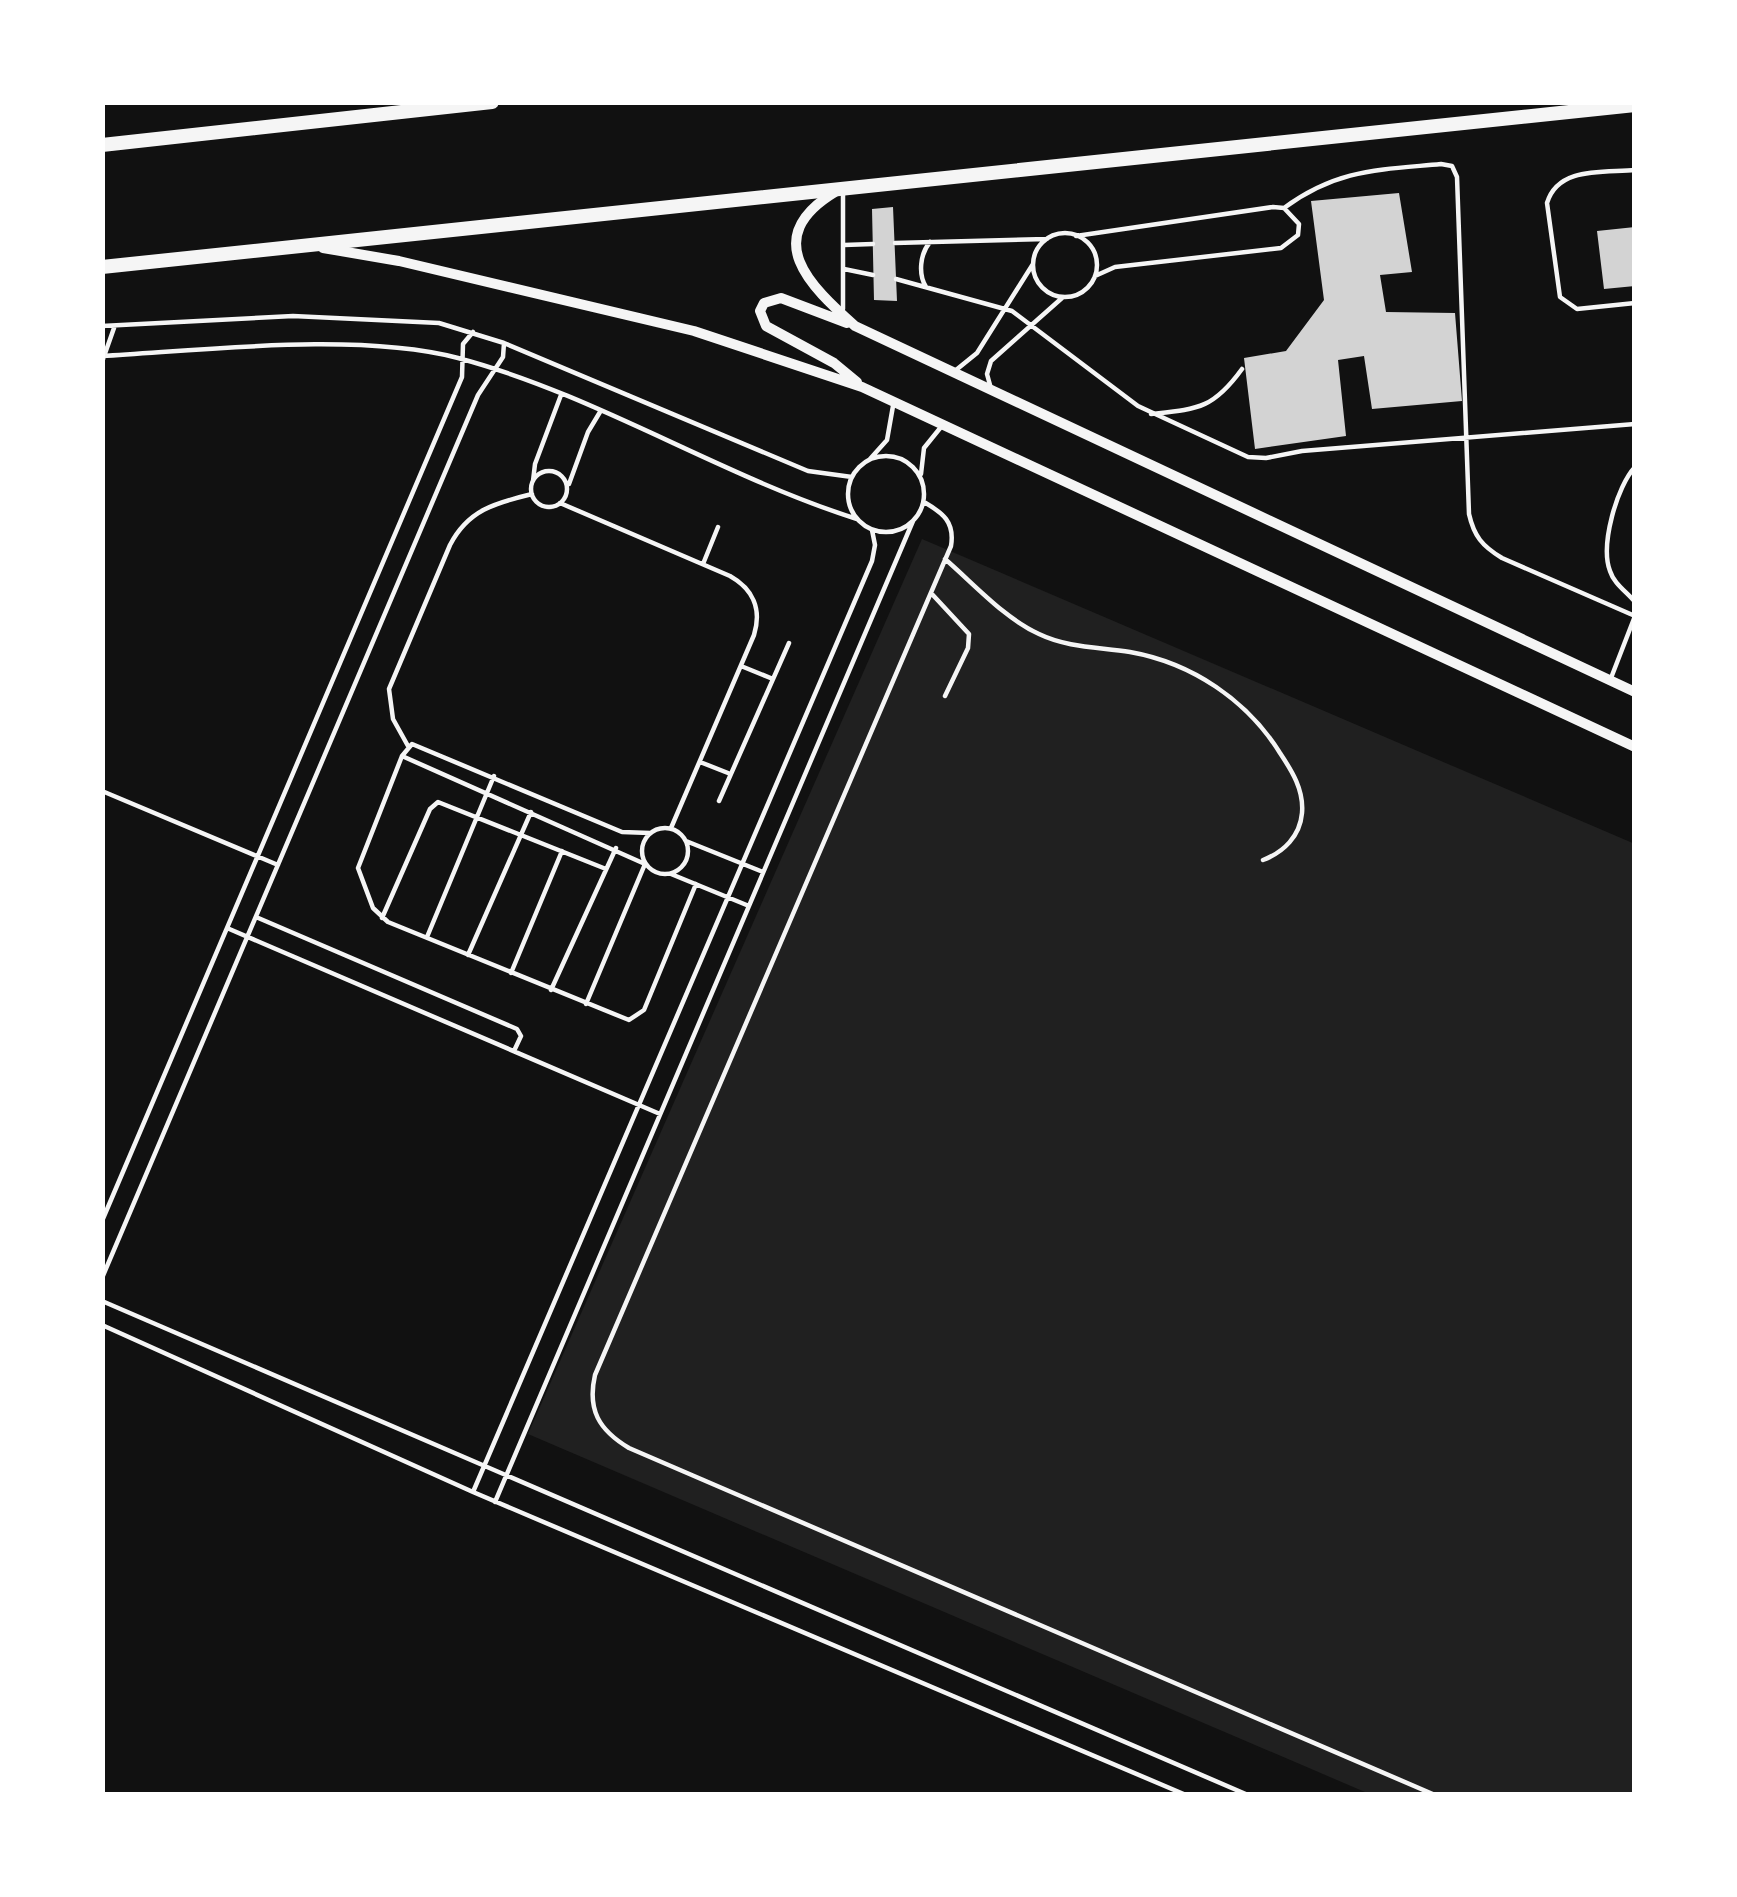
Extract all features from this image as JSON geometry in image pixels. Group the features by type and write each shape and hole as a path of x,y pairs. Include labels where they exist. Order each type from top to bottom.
{"main road":[{"path":"102,145 492,102"},
{"path":"102,266 1635,105"}],"street":[{"path":"841,189 808,212 796,239 796,253 810,284 855,326"},
{"path":"296,244 399,261 663,323 862,387 1635,746"},
{"path":"862,387 834,363 766,326 760,311 764,303 781,298 855,326 1635,692"}],"lane":[{"path":"895,243 1047,239 1284,208 1341,175 1452,166 1457,177 1469,514 1474,535 1485,548 1635,616 1610,680"},
{"path":"1635,170 1564,178 1547,202 1560,297 1576,308 1635,303"},
{"path":"841,189 843,315"},
{"path":"993,390 987,374 991,361 1063,297 1082,292 1094,276 1115,267 1281,248 1298,235 1294,214 1284,208"},
{"path":"1076,236 1096,257 1094,276"},
{"path":"952,371 977,353 1047,239"},
{"path":"927,287 922,279 922,256 930,242"},
{"path":"844,245 873,244"},
{"path":"1033,264 1038,283 1063,297"},
{"path":"844,269 873,275"},
{"path":"896,279 1005,308 1150,414 1257,459 1302,451 1635,424"},
{"path":"102,326 293,316 411,320 473,332 808,471 852,477"},
{"path":"115,325 103,358 292,346 404,350 463,360 561,395 806,503 857,519 872,530 894,532 913,521"},
{"path":"102,1221 462,376 463,344 473,332"},
{"path":"102,1278 478,395 503,358 504,343"},
{"path":"1150,414 1206,406 1226,392 1242,369"},
{"path":"561,395 532,481 532,494 547,507 560,503 703,564 740,582 754,599 757,626 671,828"},
{"path":"857,519 848,499 852,477 886,440 894,414 892,400"},
{"path":"560,503 601,412"},
{"path":"495,1502 924,502 924,448 944,424"},
{"path":"868,460 893,457 915,469 922,480"},
{"path":"1635,467 1618,489 1608,556 1611,574 1635,602"},
{"path":"532,481 550,471 562,477 567,489"},
{"path":"408,746 393,719 389,688 449,545 462,525 482,509 532,494"},
{"path":"924,502 951,524 953,535 945,559 595,1375 591,1393 599,1426 629,1448 1436,1795"},
{"path":"703,564 718,527"},
{"path":"473,1492 872,561 872,530"},
{"path":"945,559 1010,616 1039,634 1173,664 1209,682 1254,717 1297,780 1302,802 1300,823 1290,842 1263,860"},
{"path":"931,593 969,634 968,648 944,696"},
{"path":"719,801 789,643"},
{"path":"741,666 773,679"},
{"path":"408,746 421,745 622,832 671,828"},
{"path":"408,746 358,860 361,880 382,918 624,1020 634,1020 642,1014 696,884"},
{"path":"402,756 616,848 657,873 671,874 749,905"},
{"path":"700,762 730,774"},
{"path":"427,938 494,776"},
{"path":"102,791 278,865"},
{"path":"382,918 433,805 442,801 606,869"},
{"path":"468,955 531,812"},
{"path":"671,828 686,841 763,872"},
{"path":"586,1004 645,864 642,844 650,832"},
{"path":"671,874 685,864 686,841"},
{"path":"551,990 616,848"},
{"path":"511,973 562,851"},
{"path":"256,917 517,1029 521,1036 514,1052"},
{"path":"227,928 660,1114"},
{"path":"102,1301 1248,1795"},
{"path":"102,1325 495,1502 1186,1795"}],"shaded area":[{"path":"922,539 1635,844 1635,1795 1372,1795 528,1434"}],"building":[{"path":"1399,193 1412,272 1380,275 1386,312 1455,313 1462,401 1372,409 1364,356 1338,360 1346,436 1255,449 1244,358 1286,351 1324,300 1311,201"},
{"path":"893,207 897,301 874,300 872,209"},
{"path":"1635,227 1635,286 1604,289 1597,231"}]}
